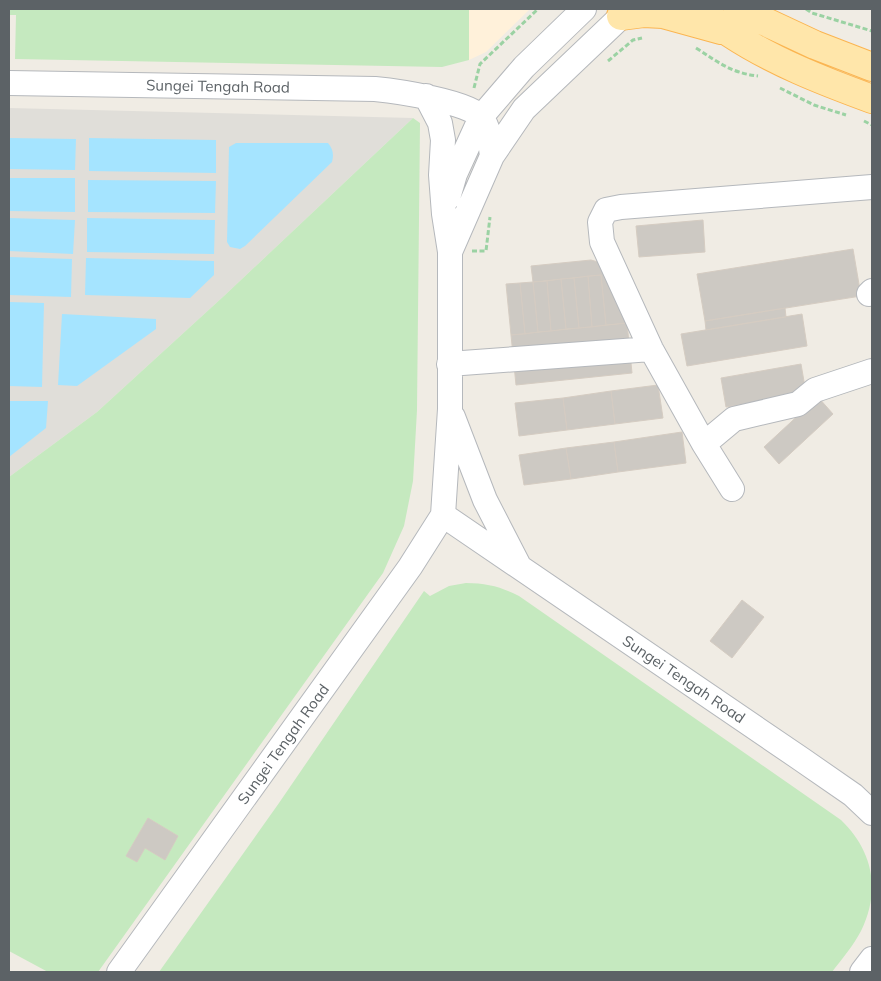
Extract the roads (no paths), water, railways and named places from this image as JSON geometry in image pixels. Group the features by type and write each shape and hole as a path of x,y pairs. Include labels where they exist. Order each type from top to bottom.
{"main road":[{"path":"701,9 734,21 778,60 830,84 866,109"},
{"path":"762,9 792,34"},
{"path":"625,13 663,14 734,21 792,34 872,67"}],"street":[{"name":"Sungei Tengah Road","path":"444,214 475,113 584,9"},
{"name":"Sungei Tengah Road","path":"450,252 492,156 524,109 625,13"},
{"name":"Sungei Tengah Road","path":"9,83 375,89 426,96 475,113 524,109"},
{"name":"Sungei Tengah Road","path":"119,972 410,567 444,515 450,409 450,252 444,214 440,123 426,96"},
{"path":"475,113 489,133 492,156"},
{"path":"732,489 704,444 651,350 602,242 600,222 606,210 620,207 872,187"},
{"path":"449,364 651,350"},
{"path":"704,444 734,420 798,404 815,390 872,371"},
{"path":"450,409 485,500 520,568"},
{"name":"Sungei Tengah Road","path":"444,515 853,795 872,813"},
{"path":"862,972 872,959"}],"water":[{"path":"9,138 76,139 75,170 9,169"},
{"path":"89,138 216,140 216,173 89,171"},
{"path":"236,143 328,143 333,154 332,162 240,249 230,247 227,242 229,147"},
{"path":"9,178 75,178 75,212 9,211"},
{"path":"88,180 216,181 215,213 88,212"},
{"path":"9,218 75,220 73,254 9,251"},
{"path":"87,218 215,220 214,254 87,252"},
{"path":"9,257 72,259 71,297 9,295"},
{"path":"86,258 214,261 214,275 190,298 85,295"},
{"path":"9,302 44,303 42,387 9,386"},
{"path":"62,314 156,319 156,329 77,386 58,385"},
{"path":"9,401 48,401 46,428 9,457"}]}
